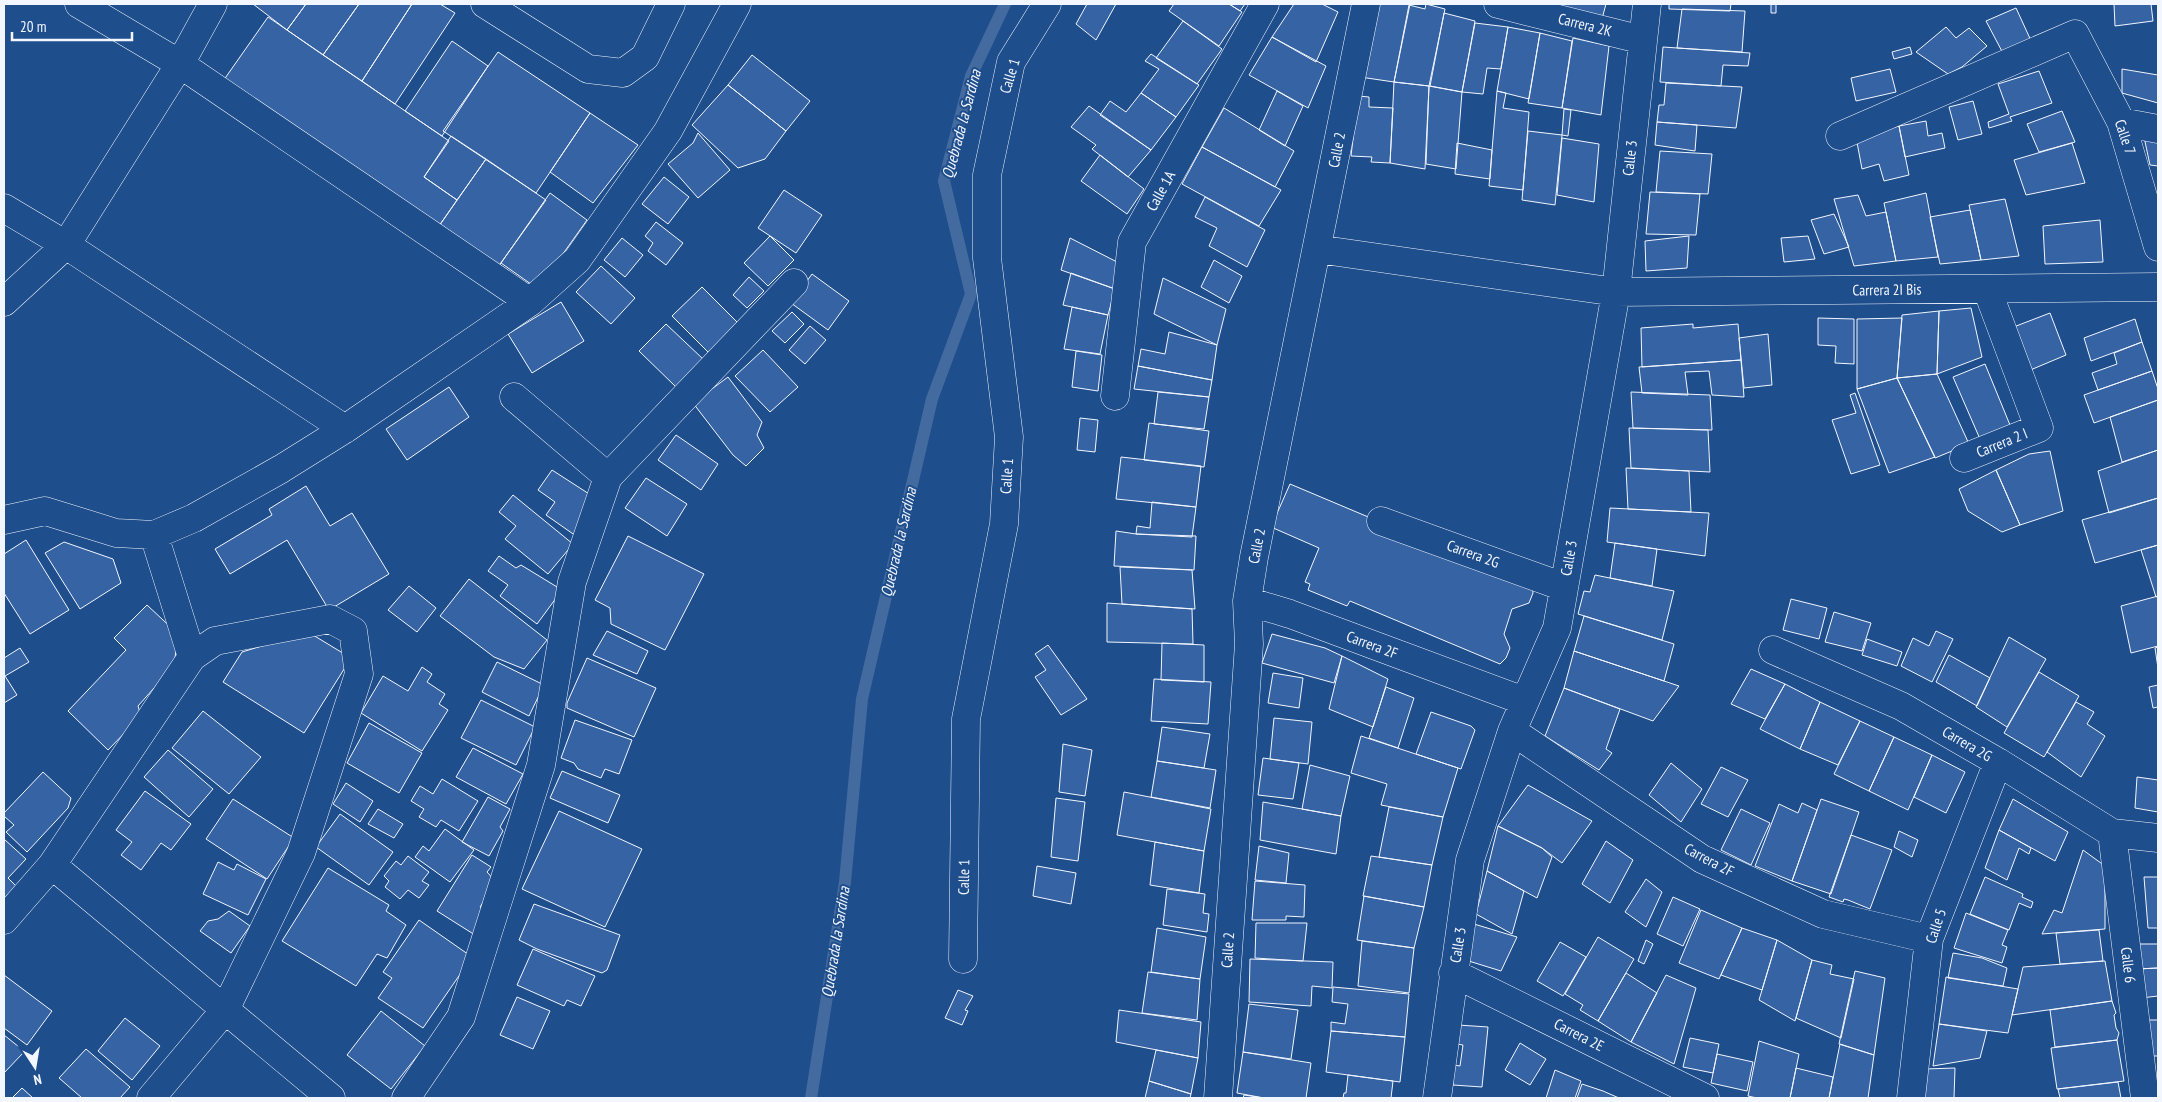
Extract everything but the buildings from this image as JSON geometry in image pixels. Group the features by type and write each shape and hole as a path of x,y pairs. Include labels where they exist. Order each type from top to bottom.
{"street":[{"path":"79,4 180,64 530,302"},
{"path":"4,302 66,245 180,64 213,4"},
{"path":"485,4 588,69 623,73 645,57 671,4"},
{"path":"4,520 45,512 116,533 154,535 194,518 281,470 530,302 577,260 668,131 737,4"},
{"name":"Calle 1","path":"964,959 966,719 1004,524 1009,437 987,258 987,175 1011,62 1047,4"},
{"name":"Calle 1A","path":"1115,396 1132,242 1265,4"},
{"name":"Calle 2","path":"1218,1098 1250,644 1247,601 1254,557 1366,4"},
{"name":"Carrera 2K","path":"1498,4 1643,40"},
{"name":"Calle 3","path":"1437,1098 1470,860 1512,731 1557,628 1616,292 1647,4"},
{"name":"Calle 7","path":"1840,136 2075,34 2122,122 2158,247"},
{"path":"2122,122 2158,129"},
{"path":"4,208 66,245 344,429"},
{"name":"Carrera 2I Bis","path":"1316,249 1616,292 2158,287"},
{"path":"406,1098 461,1017 541,765 572,582 608,477 794,283"},
{"name":"Carrera 2 I","path":"1964,458 2039,428 1987,289"},
{"path":"514,397 608,477"},
{"name":"Carrera 2G","path":"1381,521 1564,587"},
{"path":"154,535 192,657"},
{"name":"Carrera 2F","path":"1247,601 1290,614 1524,701"},
{"path":"4,920 52,865 192,657 215,641 330,619 353,631 359,674 301,852 225,1010 151,1098"},
{"name":"Carrera 2G","path":"1773,650 1901,706 1998,762 2112,833 2158,838"},
{"name":"Carrera 2F","path":"1512,731 1702,859 1823,914 1929,940"},
{"name":"Calle 5","path":"1911,1098 1929,940 1998,762"},
{"name":"Calle 6","path":"2112,833 2145,1098"},
{"path":"52,865 331,1098"},
{"name":"Carrera 2E","path":"1453,973 1705,1098"}],"waterway":[{"name":"Quebrada la Sardina","path":"811,1098 845,882 862,699 932,399 971,294 944,181 971,76 1005,4"}]}
